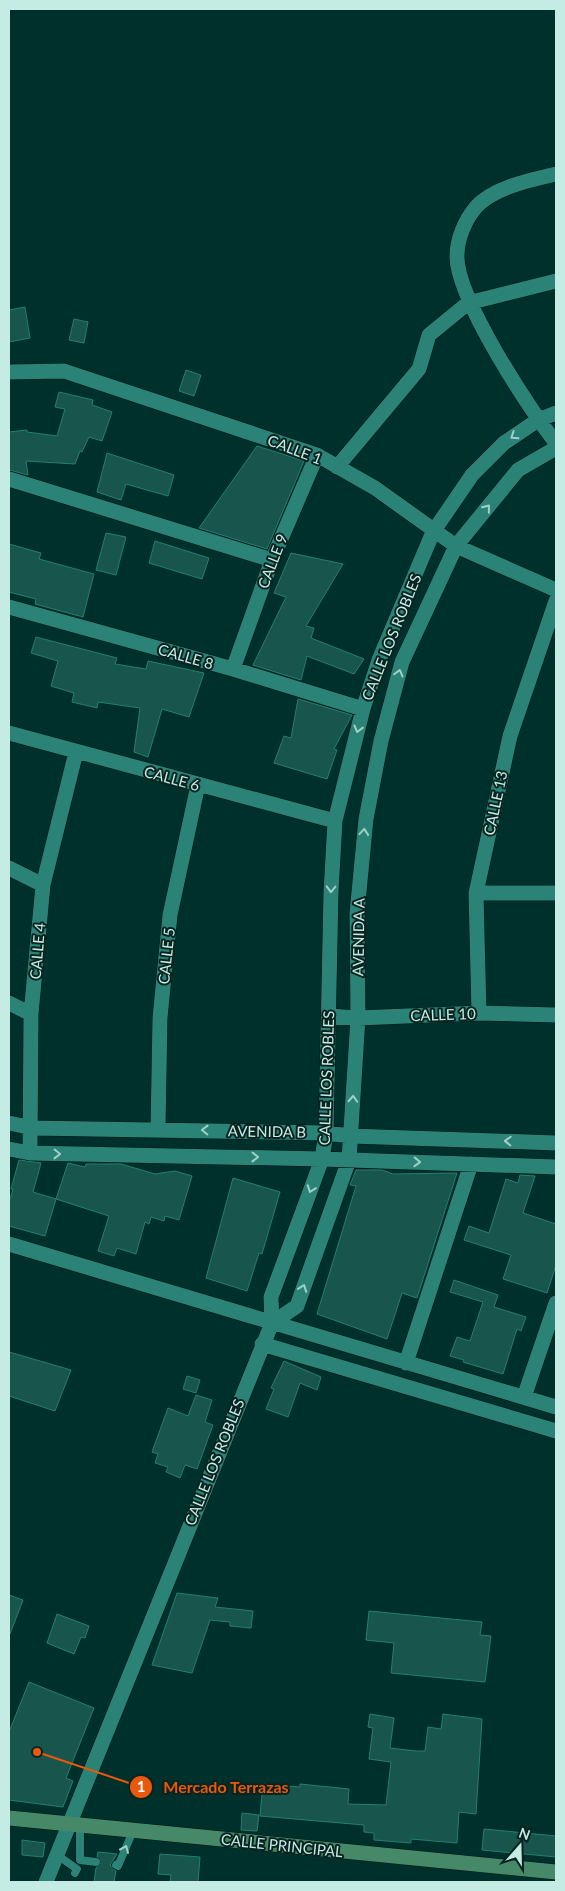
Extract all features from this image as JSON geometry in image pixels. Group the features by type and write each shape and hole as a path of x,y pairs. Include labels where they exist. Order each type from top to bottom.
{"street":[{"path":"556,174 508,187 477,205 463,225 456,256 468,303 538,420 556,443"},
{"path":"337,466 419,369 429,335 468,303 556,281"},
{"name":"CALLE 1","path":"9,372 64,371 317,455 375,488 433,532 456,546 556,590"},
{"name":"CALLE LOS ROBLES","path":"46,1882 57,1855 74,1825 262,1344 272,1323 271,1296 322,1159 326,1133 331,892 335,821 363,708 379,660 433,532 472,476 504,443 538,420 556,413"},
{"name":"AVENIDA A","path":"272,1323 297,1306 349,1160 358,1018 357,913 366,820 381,742 402,662 456,546 518,470 556,448"},
{"name":"CALLE 9","path":"233,669 272,560 317,455"},
{"path":"9,480 272,560"},
{"name":"CALLE 13","path":"479,1013 476,893 510,736 556,600"},
{"name":"CALLE 8","path":"9,607 233,669 363,708"},
{"name":"CALLE 6","path":"9,734 335,821"},
{"name":"CALLE 4","path":"30,1153 32,1128 31,1014 43,885 76,752"},
{"name":"CALLE 5","path":"158,1129 160,1018 170,915 198,784"},
{"path":"9,868 43,885"},
{"path":"476,893 556,893"},
{"path":"9,1003 31,1014"},
{"name":"CALLE 10","path":"329,1016 358,1018 479,1013 556,1015"},
{"name":"AVENIDA B","path":"9,1123 32,1128 326,1133 351,1136 556,1143"},
{"name":"AVENIDA B","path":"9,1149 30,1153 322,1159 556,1167"},
{"path":"406,1363 471,1164"},
{"path":"9,1244 556,1407"},
{"path":"524,1398 556,1303"},
{"path":"262,1344 556,1431"},
{"name":"CALLE PRINCIPAL","path":"9,1818 556,1872"}],"lane":[{"path":"57,1855 76,1871 80,1860 74,1825"},
{"path":"116,1865 118,1866 134,1831"},
{"path":"80,1860 96,1862"}],"building":[{"path":"25,307 30,338 9,342 9,310"},
{"path":"74,319 88,322 84,343 69,340"},
{"path":"186,370 201,375 194,396 179,391"},
{"path":"59,392 93,400 92,405 112,412 102,441 89,437 82,452 80,451 75,464 26,461 28,475 9,470 9,432 27,430 27,432 57,436 65,409 55,407"},
{"path":"257,446 304,461 267,549 199,528"},
{"path":"107,453 174,475 168,496 126,484 121,500 97,492"},
{"path":"106,533 126,537 116,575 96,570"},
{"path":"155,541 209,558 202,579 149,563"},
{"path":"9,544 41,553 39,559 94,574 83,617 35,604 36,599 9,592"},
{"path":"291,553 343,564 306,626 314,628 311,638 364,659 354,674 307,656 301,680 253,665 286,597 274,593"},
{"path":"36,637 117,658 115,664 146,669 148,661 204,673 189,717 162,709 148,757 134,752 140,708 98,702 97,708 72,702 74,693 51,686 58,661 31,653"},
{"path":"298,699 352,715 334,749 337,750 327,779 274,763 284,736 291,738"},
{"path":"19,1160 41,1163 33,1192 56,1199 45,1236 9,1226 9,1202"},
{"path":"68,1163 85,1167 86,1164 121,1164 155,1174 175,1171 192,1176 179,1220 165,1216 164,1221 151,1217 149,1224 145,1222 136,1254 117,1248 114,1256 98,1251 109,1216 56,1199"},
{"path":"356,1170 382,1170 393,1174 457,1173 417,1298 402,1293 387,1339 317,1314 356,1186 350,1185"},
{"path":"520,1175 535,1176 523,1213 556,1224 556,1265 547,1293 503,1279 511,1255 464,1240 469,1226 489,1233 506,1179 518,1183"},
{"path":"233,1178 280,1192 262,1254 259,1253 247,1291 206,1278"},
{"path":"454,1280 498,1295 494,1307 526,1317 521,1331 517,1329 503,1374 463,1362 464,1360 450,1356 457,1337 470,1341 483,1302 450,1292"},
{"path":"9,1352 71,1370 55,1411 9,1396"},
{"path":"284,1361 321,1377 317,1390 300,1383 288,1417 266,1409 274,1389 271,1388"},
{"path":"187,1376 200,1380 196,1393 183,1389"},
{"path":"196,1395 212,1400 205,1422 213,1425 197,1469 185,1465 180,1478 166,1472 168,1467 155,1463 158,1454 152,1452 168,1408 188,1416"},
{"path":"177,1593 218,1598 215,1607 253,1611 251,1628 230,1626 230,1622 210,1620 192,1673 152,1665"},
{"path":"9,1595 23,1600 10,1634 9,1634"},
{"path":"369,1611 482,1622 480,1635 491,1636 485,1682 391,1673 394,1643 366,1640"},
{"path":"57,1614 89,1626 85,1638 81,1637 74,1654 47,1643"},
{"path":"29,1682 94,1708 66,1778 73,1781 63,1807 9,1800 9,1732"},
{"path":"370,1714 394,1718 390,1748 416,1751 425,1751 428,1727 441,1729 443,1714 482,1719 476,1814 459,1812 457,1843 411,1839 411,1843 374,1840 374,1833 364,1832 364,1825 260,1816 263,1784 300,1787 300,1784 349,1789 348,1804 386,1805 391,1762 369,1759 373,1728 368,1727"},
{"path":"242,1813 259,1815 257,1831 241,1830"},
{"path":"484,1829 556,1836 556,1857 482,1850"},
{"path":"22,1840 45,1843 43,1857 22,1855"},
{"path":"98,1852 117,1854 110,1865 116,1871 114,1882 94,1882 96,1868 101,1863 97,1857"},
{"path":"160,1854 200,1857 198,1882 170,1882 171,1875 158,1874"}],"place":[{"name":"Mercado Terrazas","path":"37,1752"}]}
